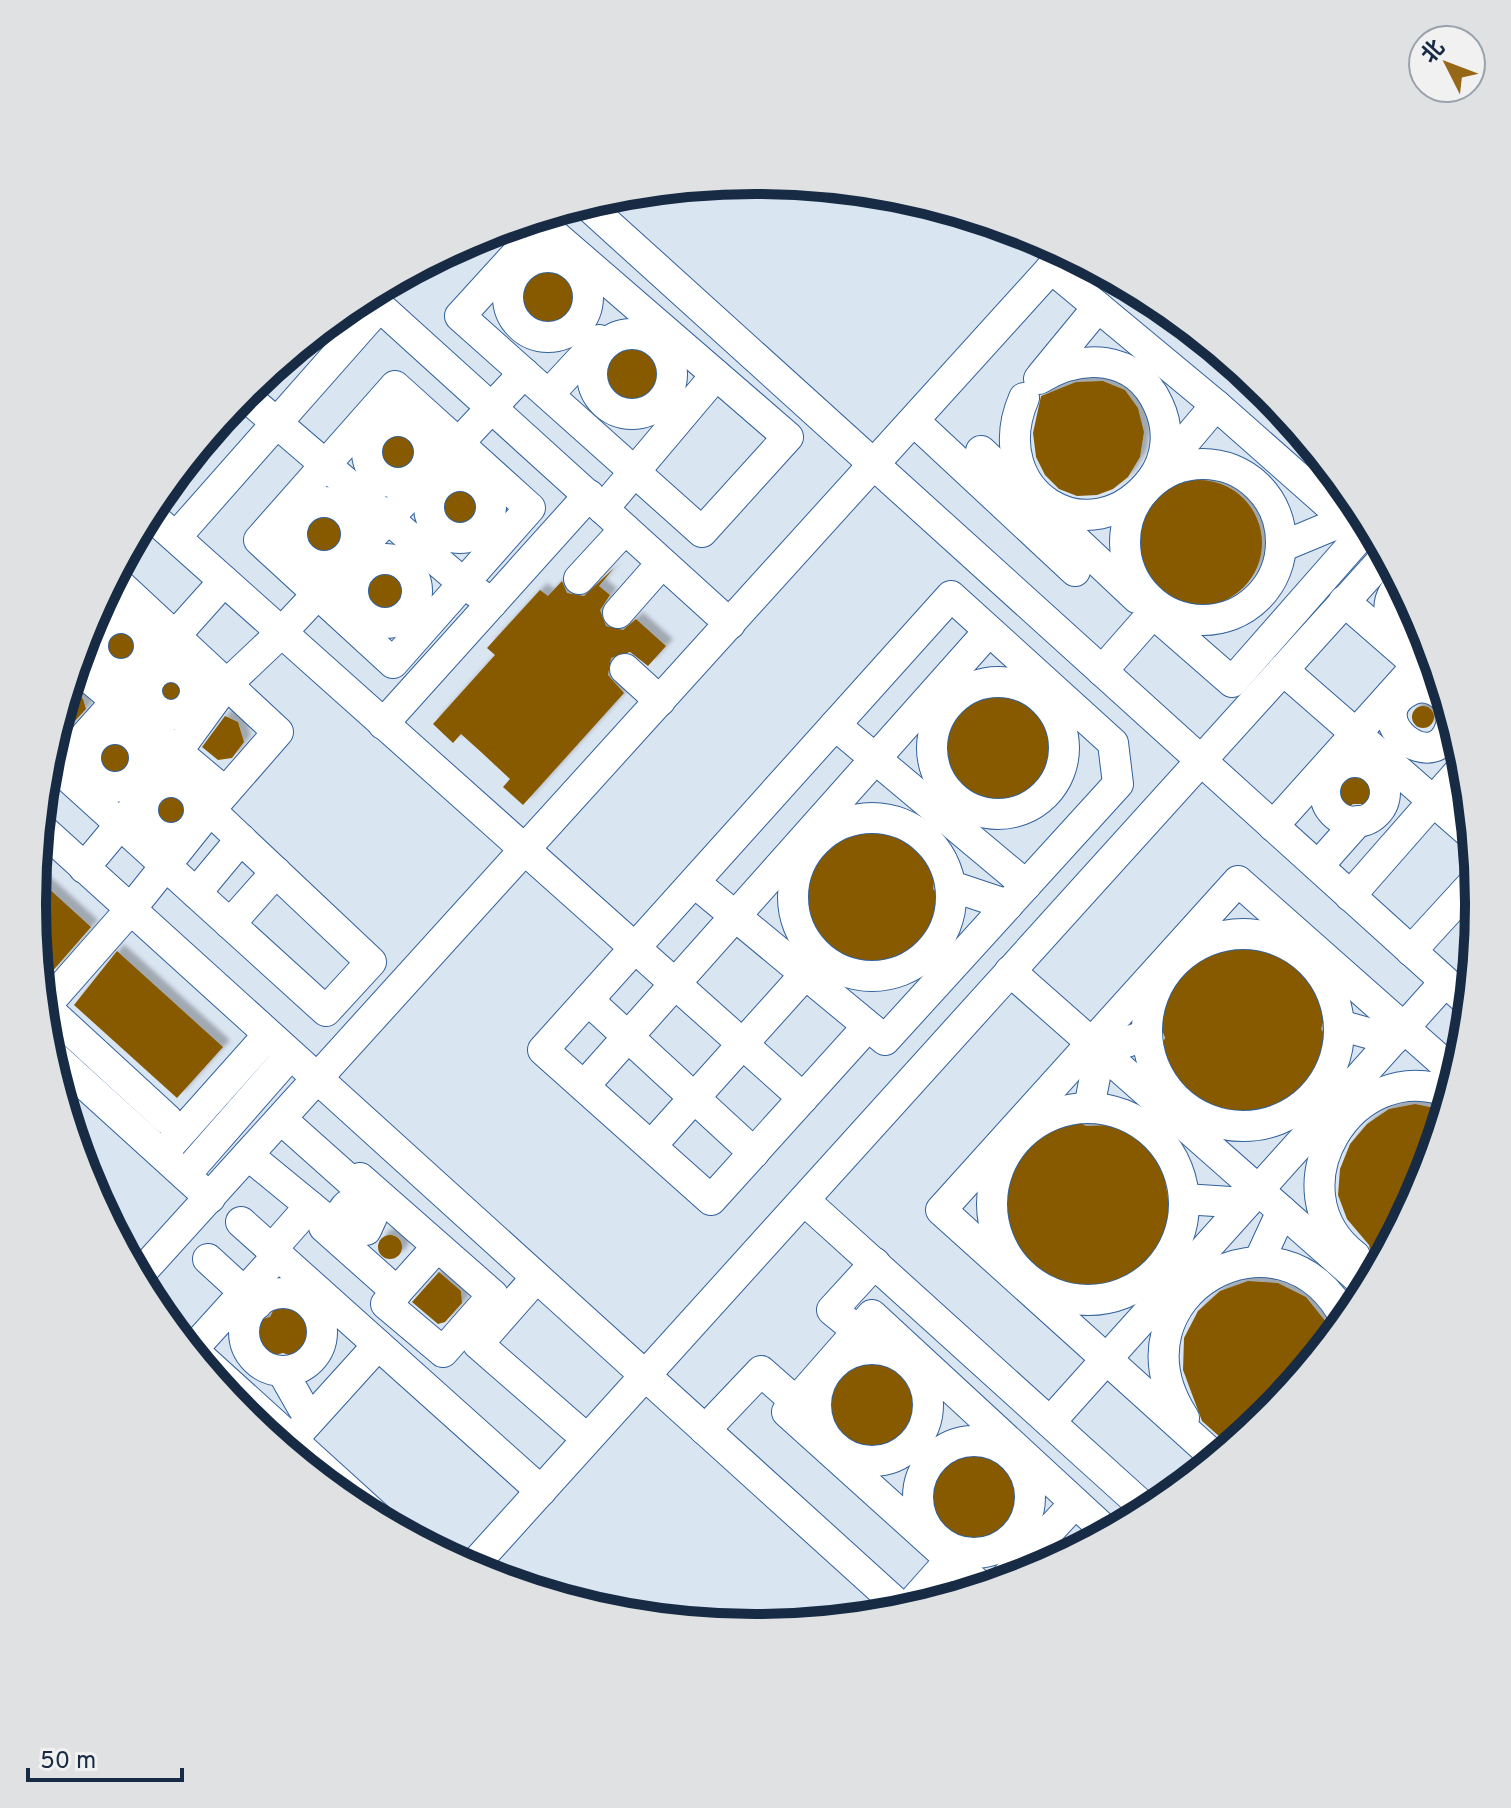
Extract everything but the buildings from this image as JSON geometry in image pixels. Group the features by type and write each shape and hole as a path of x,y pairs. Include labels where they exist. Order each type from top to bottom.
{"street":[{"path":"596,213 1459,994"},
{"path":"545,227 578,263 633,303 658,343 673,379 670,411"},
{"path":"542,228 509,286 549,394"},
{"path":"528,255 460,316 702,532 788,437 716,375 658,343 592,327"},
{"path":"146,1267 1057,262"},
{"path":"578,263 592,327 593,365 633,471"},
{"path":"1060,264 1091,315 1144,364 1207,415 1269,452 1358,531"},
{"path":"465,310 563,334 592,327 633,303"},
{"path":"549,394 592,327 633,303"},
{"path":"377,304 730,624"},
{"path":"176,537 278,422 364,312"},
{"path":"1087,360 1091,315"},
{"path":"986,456 1032,388 1091,315"},
{"path":"499,352 525,323"},
{"path":"1032,388 1062,365 1087,360 1144,364"},
{"path":"914,421 1019,471 1034,492 1054,507 1078,514 1104,514 1127,505 1146,487 1170,470 1206,464 1224,466 1248,477 1267,496 1279,520 1281,547 1275,573 1260,596 1238,612 1215,619 1197,619 1167,612 1147,598 1133,578 1125,551 1125,530 1132,507 1146,487 1161,467 1167,442 1164,416 1144,364"},
{"path":"52,997 130,910 150,729 281,633 393,519 524,373"},
{"path":"383,724 492,603 596,502 633,471 670,411 716,375"},
{"path":"393,519 393,663 396,659 393,519 391,390 395,386 393,519"},
{"path":"549,394 670,411"},
{"path":"254,402 393,519 463,583"},
{"path":"583,425 609,402"},
{"path":"1164,416 1207,415"},
{"path":"1206,464 1207,415"},
{"path":"1086,555 1207,415"},
{"path":"1248,477 1269,452"},
{"path":"986,456 1022,523 1086,555 1125,551"},
{"path":"986,456 1086,555 1232,682 1361,535"},
{"path":"325,464 393,519 463,583 492,603"},
{"path":"325,464 393,519 463,583"},
{"path":"393,519 259,540 261,538 393,519 530,508 526,512 393,519"},
{"path":"1078,514 1086,555"},
{"path":"1281,547 1346,520"},
{"path":"158,522 523,851 803,1098"},
{"path":"579,579 625,529"},
{"path":"618,613 662,563"},
{"path":"481,1557 1201,760 1347,604 1378,564"},
{"path":"1382,572 1407,697 1407,778 1460,824"},
{"path":"84,868 224,581"},
{"path":"694,882 814,966 885,1040 935,965 1084,822 1118,784 1113,743 1044,691 984,636 951,596 543,1050 711,1200 803,1098 873,1030"},
{"path":"1260,596 1286,619"},
{"path":"1347,604 1407,697 1407,778"},
{"path":"1102,671 1153,613"},
{"path":"1197,619 1219,671"},
{"path":"984,636 997,682"},
{"path":"584,1086 877,757 941,700 984,636"},
{"path":"895,659 941,700"},
{"path":"625,669 660,701"},
{"path":"1283,670 1407,697"},
{"path":"814,966 809,946 796,924 795,874 806,851 825,831 850,820 877,816 904,823 943,817 971,808 1003,813 1036,802 1049,789 1061,768 1061,726 1044,691 997,682 976,686 941,700"},
{"path":"1403,836 1325,792 1407,697"},
{"path":"1362,813 1384,785 1407,697"},
{"path":"1273,826 1407,697"},
{"path":"935,965 940,938 950,913 951,886 943,859 943,817 939,777 933,755 941,700"},
{"path":"835,725 877,757 1017,889"},
{"path":"150,729 241,839 371,962 326,1011 196,893 150,729"},
{"path":"877,757 933,755"},
{"path":"1063,755 1116,766"},
{"path":"877,757 877,816"},
{"path":"1309,858 1407,778"},
{"path":"1350,896 1453,779"},
{"path":"1049,789 1084,822"},
{"path":"766,802 807,835"},
{"path":"1003,813 1017,889"},
{"path":"50,836 893,1600"},
{"path":"196,893 241,839"},
{"path":"230,924 276,872"},
{"path":"1208,1450 1114,1351 941,1210 1096,1047 1238,881 1258,898 1393,1040 1403,1088"},
{"path":"951,886 1017,889"},
{"path":"1411,951 1465,893"},
{"path":"1244,934 1258,898"},
{"path":"739,912 794,907"},
{"path":"1215,1444 1187,1423 1169,1395 1162,1363 1184,1199 1180,1174 1166,1148 1147,1035 1151,1002 1169,964 1188,951 1215,938 1244,934 1274,939 1305,948 1321,974 1335,1000 1339,1025 1319,1187 1327,1220 1345,1248 1367,1263"},
{"path":"814,966 869,976 935,965"},
{"path":"651,1146 814,966"},
{"path":"1010,971 1096,1047 1160,1110 1261,1187 1326,1270 1339,1306"},
{"path":"869,976 873,1030"},
{"path":"1035,1466 1114,1351 1445,982"},
{"path":"588,1000 754,1153"},
{"path":"56,1019 170,1128 185,1175 210,1198"},
{"path":"1339,1025 1393,1040 1445,1068"},
{"path":"1096,1047 1147,1035"},
{"path":"170,1128 220,1094 271,1037"},
{"path":"248,1062 271,1037"},
{"path":"1089,1108 1096,1047"},
{"path":"64,1061 170,1128 215,1140 266,1135"},
{"path":"248,1062 266,1135 397,1257"},
{"path":"1356,1282 1326,1270 1259,1261 1230,1265 1203,1279 1139,1286 1108,1299 1075,1300 1043,1290 1017,1270 998,1242 991,1209 996,1176 1013,1137 1060,1112 1089,1108 1119,1113 1160,1110 1198,1116 1230,1126 1255,1125 1294,1112 1361,1103 1388,1090 1417,1086 1440,1091"},
{"path":"220,1094 397,1257 587,1439"},
{"path":"185,1175 215,1140 220,1094"},
{"path":"1255,1125 1261,1187"},
{"path":"391,1146 397,1257"},
{"path":"1184,1199 1261,1187 1319,1187"},
{"path":"956,1194 991,1209"},
{"path":"804,1200 1138,1501"},
{"path":"1259,1261 1282,1211"},
{"path":"241,1222 278,1255 315,1299 541,1491"},
{"path":"278,1255 397,1257 536,1278"},
{"path":"278,1255 248,1308 245,1341 258,1363 376,1348"},
{"path":"208,1259 248,1308"},
{"path":"861,1335 832,1310 875,1263"},
{"path":"197,1341 248,1308 302,1298 315,1299"},
{"path":"303,1408 304,1356 319,1317 315,1299"},
{"path":"1090,1300 1114,1351"},
{"path":"811,1423 826,1369 861,1335 872,1315 970,1418 1014,1458 1025,1473 1030,1500 1022,1528 1022,1556"},
{"path":"292,1440 376,1348"},
{"path":"1114,1351 1162,1363"},
{"path":"304,1356 340,1387"},
{"path":"912,1359 921,1376 929,1409 924,1428 923,1454"},
{"path":"705,1430 761,1371 844,1455 866,1461 882,1461 899,1455 923,1454"},
{"path":"255,1407 297,1444"},
{"path":"929,1409 970,1418 1035,1466 1084,1521"},
{"path":"893,1496 923,1454 970,1418"},
{"path":"811,1423 962,1556 976,1578"},
{"path":"866,1461 893,1496"},
{"path":"1030,1500 1084,1521"},
{"path":"924,1593 962,1556 992,1551 1022,1556 1084,1521"}]}
